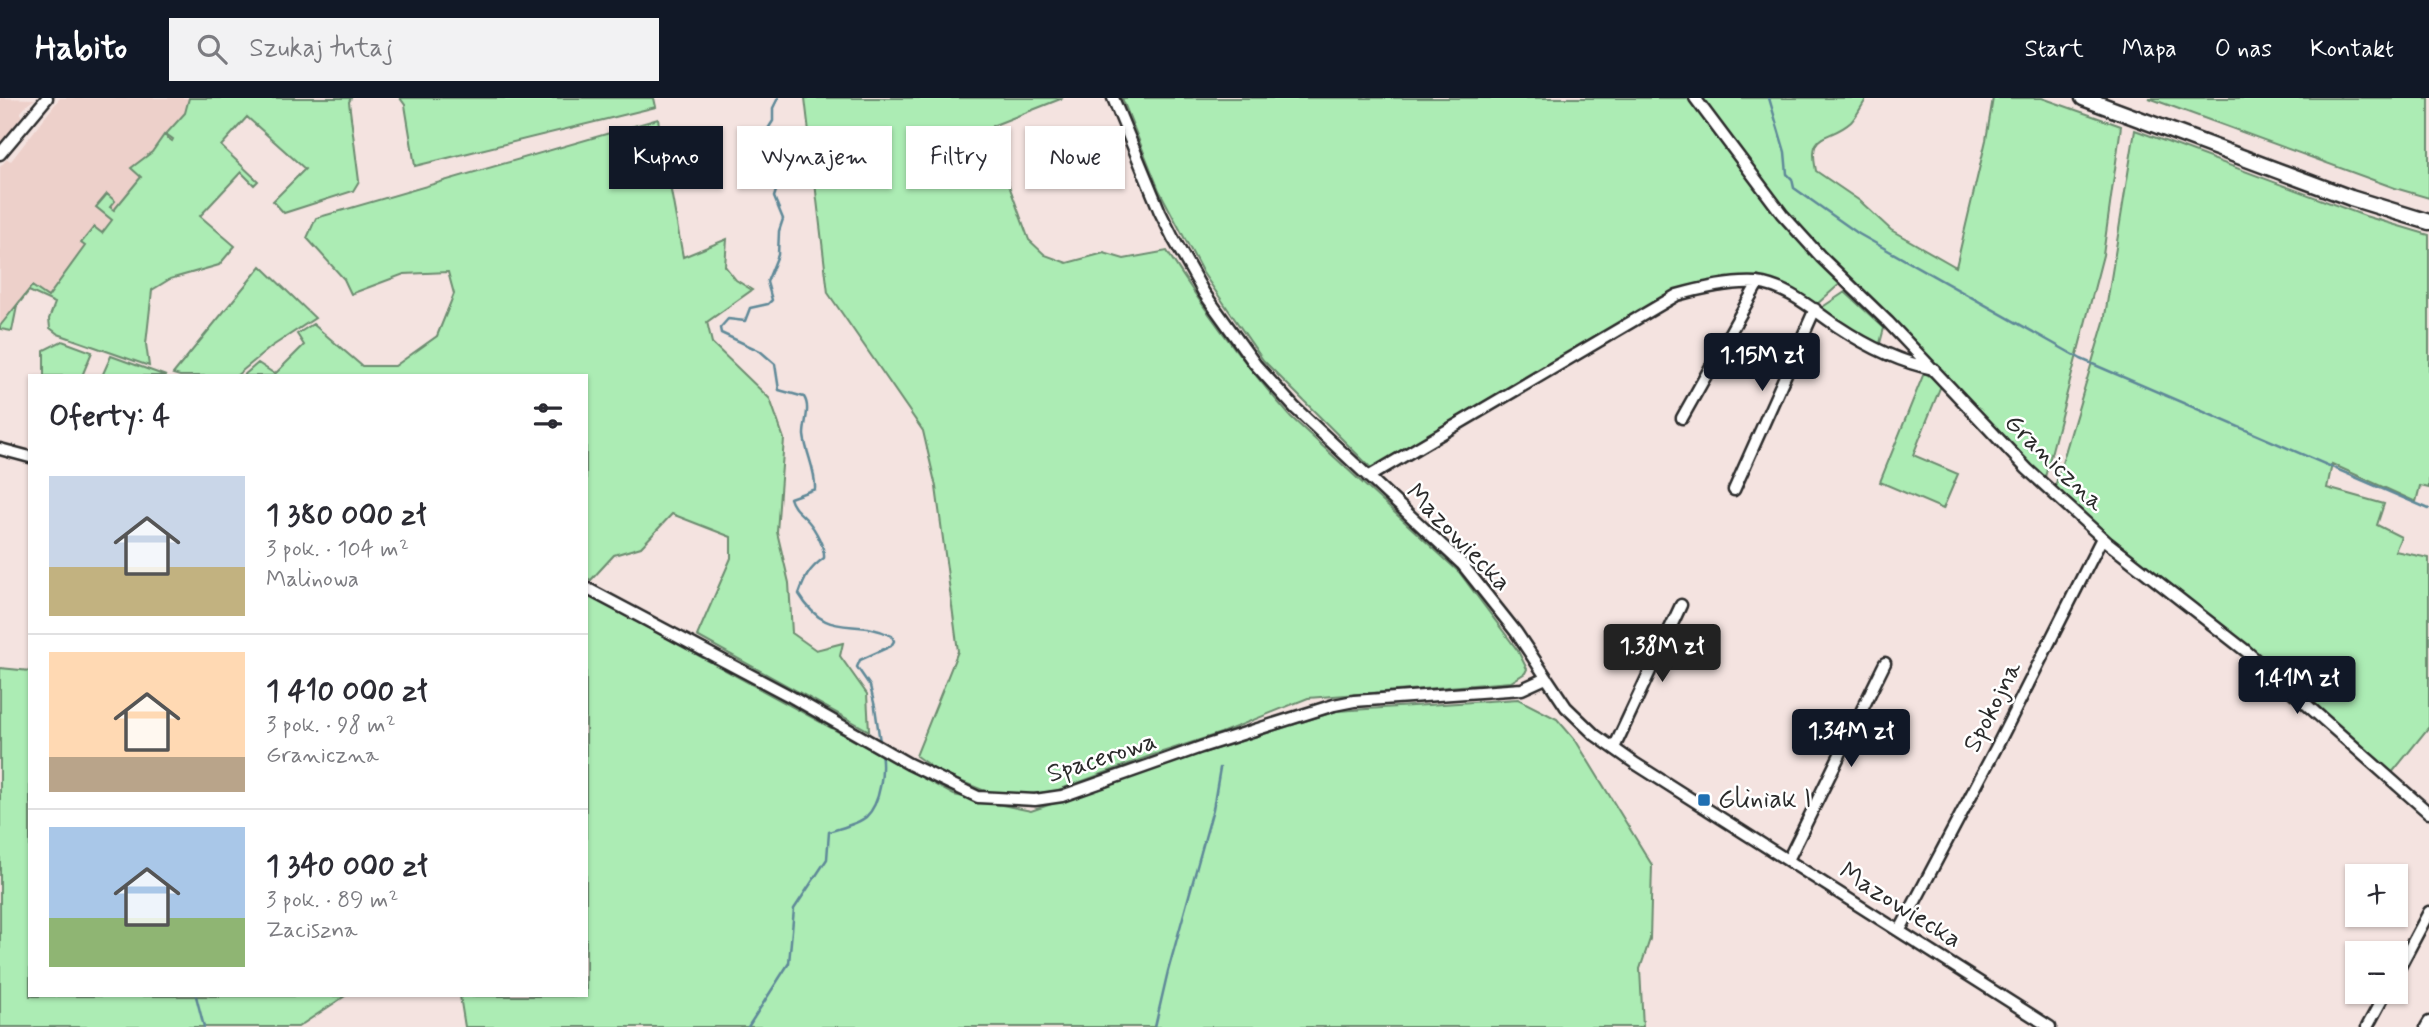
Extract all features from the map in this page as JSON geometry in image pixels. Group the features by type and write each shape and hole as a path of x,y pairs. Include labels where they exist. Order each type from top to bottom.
{"main road":[{"path":"2083,98 2399,214 2429,222"}],"street":[{"path":"0,154 47,98"},
{"name":"Mazowiecka","path":"1113,98 1160,212 1204,293 1255,364 1368,477 1462,564 1516,632 1546,678 1581,723 1614,748 2050,1027"},
{"name":"Graniczna","path":"1695,98 1821,257 1888,321 2013,455 2102,538 2246,651 2429,813"},
{"path":"1368,477 1677,295 1733,284 1758,283 1788,293 1867,344 1905,362 1934,369"},
{"path":"1682,418 1758,283"},
{"path":"1734,490 1815,309"},
{"path":"0,449 28,456"},
{"name":"Spokojna","path":"1900,930 2102,538"},
{"name":"Spacerowa","path":"588,588 978,797 1035,800 1062,796 1201,747 1334,705 1376,699 1522,689 1546,678"},
{"path":"1614,748 1681,606"},
{"path":"1788,860 1885,663"},
{"path":"2408,951 2429,912"},
{"path":"2367,1027 2379,1004"},
{"path":"2426,1027 2429,1022"}],"shaded area":[{"path":"0,98 35,99 21,112 21,117 0,143"},
{"path":"60,98 203,98 55,303 29,291 17,306 12,331 0,329 0,167 7,159 11,161"}],"green space":[{"path":"189,98 351,98 349,102 359,181 353,191 284,213 273,201 305,169 247,117 221,146 258,181 254,185 241,172 200,216 235,246 219,265 170,279 152,290 146,344 149,366 58,334 50,328 49,319 55,303 29,291 17,306 12,331 0,329 0,326 32,286 48,297 85,246 81,243 94,227 102,233 112,220 96,207 107,194 115,201 110,207 114,210 141,177 131,168 152,152 164,135 172,141 166,134 185,113"},
{"path":"400,98 654,98 656,107 415,166 405,105"},
{"path":"805,98 1063,98 992,126 906,126 906,189 1010,189 1029,240 1045,255 1067,263 1104,253 1124,259 1167,251 1226,337 1291,417 1459,572 1518,651 1527,669 1525,673 1511,682 1308,698 1221,733 1056,791 995,795 940,773 916,756 958,651 936,487 923,431 828,293 816,189 892,189 892,126 808,126"},
{"path":"1122,98 1692,98 1842,282 1816,305 1771,283 1703,285 1569,352 1552,365 1372,469 1263,360 1203,273 1159,190"},
{"path":"1699,98 1867,98 1851,122 1817,142 1814,158 1816,171 1860,201 1891,230 1956,267 1986,140 1993,98 2042,98 2121,126 2103,255 2044,481 1944,374 1806,235"},
{"path":"2149,98 2429,98 2429,198 2395,188"},
{"path":"658,119 659,126 634,126"},
{"path":"2135,130 2365,216 2429,235 2429,488 2420,486 2416,502 2332,464 2327,488 2384,504 2377,525 2401,537 2395,551 2429,558 2429,727 2391,774 2246,644 2106,537 2054,490 2104,322"},
{"path":"609,133 609,189 671,189 683,257 727,239 725,266 736,280 752,290 707,322 712,343 770,399 784,439 777,532 789,583 792,633 816,650 843,643 840,656 867,694 869,731 697,636 731,558 731,537 672,514 641,547 614,555 591,580 588,579 588,374 275,374 304,345 297,334 313,324 362,366 395,366 437,336 454,294 448,272 404,274 351,294 344,279 307,238 316,218"},
{"path":"261,266 315,318 271,347 238,374 173,374"},
{"path":"1845,292 1884,328 1879,347 1845,328 1821,308"},
{"path":"62,341 92,352 83,374 44,374 44,350"},
{"path":"111,356 160,374 103,374"},
{"path":"258,363 275,374 245,374"},
{"path":"1924,373 1942,383 1913,455 1958,474 1943,509 1880,482"},
{"path":"588,595 954,795 1031,811 1337,711 1518,699 1557,719 1576,741 1652,865 1650,939 1640,969 1643,1027 465,1027 460,997 588,997"},
{"path":"0,668 28,671 28,997 343,997 298,1027 0,1027"}],"waterway":[{"path":"778,98 773,108 773,121 766,132 773,146 787,157 774,197 783,219 779,231 778,255 767,282 772,300 768,304 750,308 745,321 728,319 720,328 721,333 760,351 775,364 779,390 804,397 806,401 804,435 815,489 790,498 816,533 824,558 808,574 799,594 810,609 831,623 878,630 892,636 894,641 891,646 860,660 857,667 870,686 880,742"},
{"path":"1769,98 1785,152 1787,174 1792,179 1794,188 1859,234 2081,359 2429,509"},
{"path":"748,1027 789,963 794,909 827,859 829,832 863,819 875,803 882,777 881,752"},
{"path":"1155,1027 1213,809 1220,768"},
{"path":"196,997 204,1027"}],"place":[{"name":"Gliniak I","path":"1704,800"}]}
